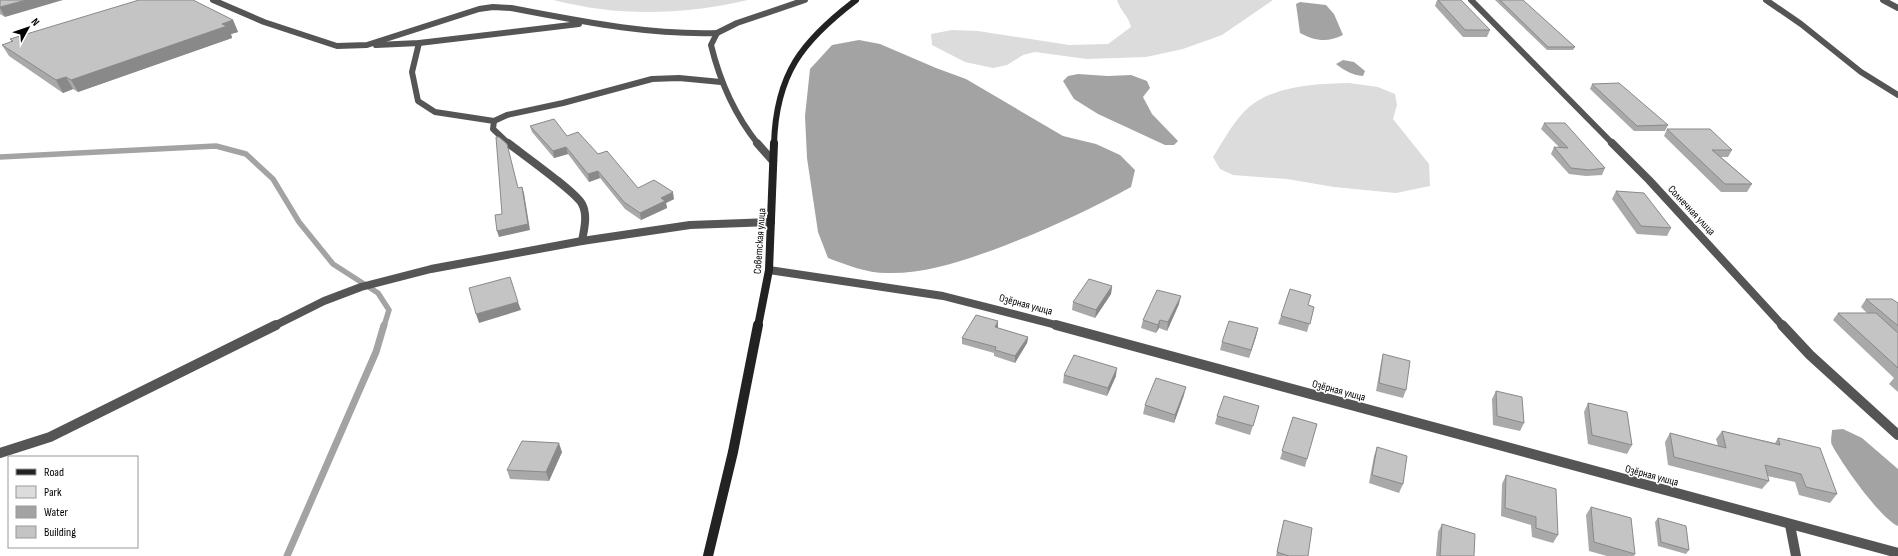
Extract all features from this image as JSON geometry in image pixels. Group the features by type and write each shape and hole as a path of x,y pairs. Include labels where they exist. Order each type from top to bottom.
{"street":[{"path":"213,0 264,22 326,44 337,46 419,43 588,23"},
{"path":"367,45 454,16 493,7 511,8 642,32 682,35 716,33 738,23 805,0"},
{"name":"Советская улица","path":"708,556 733,452 769,270 774,138 780,98 792,64 808,42 827,23 856,0"},
{"name":"Солнечная улица","path":"1471,0 1649,180 1810,355 1898,435"},
{"path":"1766,0 1801,24 1861,72 1898,95"},
{"path":"1883,0 1898,8"},
{"path":"716,33 711,45 727,99 747,132 773,161"},
{"path":"419,43 412,61 413,84 418,101 435,112 494,121 507,115 652,79 680,78 721,82"},
{"path":"494,121 493,129 503,139 571,193 582,204 585,219 582,241"},
{"path":"0,452 50,437 324,301 361,287 431,269 582,241 690,225 771,222"},
{"name":"Озёрная улица","path":"769,270 942,296 1002,310 1790,525 1898,553"},
{"path":"1790,525 1796,556"}],"green space":[{"path":"554,0 748,0 699,9 651,12 602,9"},
{"path":"1117,0 1273,0 1222,35 1183,49 1146,57 1087,59 1035,52 1023,55 1007,65 993,68 965,62 932,45 931,34 952,30 978,31 1069,45 1108,44 1131,27"},
{"path":"1349,83 1378,87 1395,94 1397,105 1393,119 1429,164 1430,186 1396,193 1334,187 1287,179 1233,175 1220,169 1213,157 1230,130 1249,107 1271,94 1284,90 1310,85"}],"water":[{"path":"1300,2 1326,5 1334,14 1343,35 1337,38 1321,40 1311,38 1300,33 1296,4"},
{"path":"859,40 880,44 966,79 1063,136 1096,144 1120,155 1135,170 1131,187 1063,221 993,250 954,263 914,272 879,273 857,268 828,258 818,232 807,158 805,116 810,69 832,45"},
{"path":"1343,60 1354,62 1365,71 1363,76 1355,75 1342,69 1336,64"},
{"path":"1078,74 1108,76 1131,75 1147,81 1150,88 1143,97 1152,114 1178,141 1174,145 1165,145 1098,114 1074,99 1063,81 1068,76"},
{"path":"1843,429 1862,438 1898,469 1898,526 1882,513 1862,490 1832,445 1832,430"}],"building":[{"path":"0,0 26,0 0,7"},
{"path":"139,0 193,0 233,20 222,24 227,26 71,80 66,77 56,80 2,45 13,41 10,39"},
{"path":"1438,0 1461,0 1490,30 1465,30"},
{"path":"1500,0 1523,0 1575,47 1548,47"},
{"path":"1619,83 1668,125 1637,126 1592,84"},
{"path":"554,119 567,136 578,132 598,154 607,151 638,188 654,180 673,192 661,198 665,201 640,213 624,202 598,171 588,174 566,147 553,151 530,126"},
{"path":"1544,123 1565,123 1605,168 1589,170 1571,168 1554,147 1568,148"},
{"path":"1667,129 1710,129 1732,150 1712,150 1752,184 1725,184"},
{"path":"496,137 499,137 507,144 518,188 522,187 528,224 497,231 495,215 502,214"},
{"path":"1616,191 1644,193 1671,228 1641,226"},
{"path":"510,277 518,302 476,314 469,288"},
{"path":"1089,279 1112,286 1096,310 1073,302"},
{"path":"1290,289 1311,295 1308,305 1314,307 1310,324 1281,316"},
{"path":"1157,290 1181,296 1168,322 1160,320 1158,325 1143,320"},
{"path":"1866,299 1892,299 1898,303 1898,325 1897,325"},
{"path":"1838,313 1876,313 1898,333 1898,368"},
{"path":"976,315 998,321 995,327 1028,337 1015,356 995,350 996,347 962,338"},
{"path":"1229,321 1258,328 1251,350 1222,342"},
{"path":"1383,354 1410,361 1406,390 1379,383"},
{"path":"1074,355 1117,368 1108,388 1064,375"},
{"path":"1156,378 1186,387 1175,415 1145,405"},
{"path":"1496,391 1522,397 1524,423 1497,416"},
{"path":"1224,396 1259,406 1253,426 1217,416"},
{"path":"1588,403 1627,412 1632,445 1592,435"},
{"path":"1293,417 1317,424 1307,459 1282,451"},
{"path":"1722,431 1780,445 1778,438 1820,448 1837,494 1806,487 1801,474 1765,465 1769,481 1674,457 1670,433 1726,448"},
{"path":"522,441 559,443 546,472 507,470"},
{"path":"1377,447 1407,456 1403,484 1372,475"},
{"path":"1506,475 1556,489 1558,535 1536,528 1536,517 1505,508"},
{"path":"1591,507 1631,518 1635,554 1594,542"},
{"path":"1658,518 1686,526 1689,550 1661,542"},
{"path":"1284,520 1312,528 1308,556 1289,556 1277,552"},
{"path":"1442,524 1475,534 1474,556 1440,556"}],"waterway":[{"path":"0,157 216,146 246,154 273,179 299,222 333,264 378,293 389,310 384,326"},
{"path":"287,556 376,352 384,325"}]}
